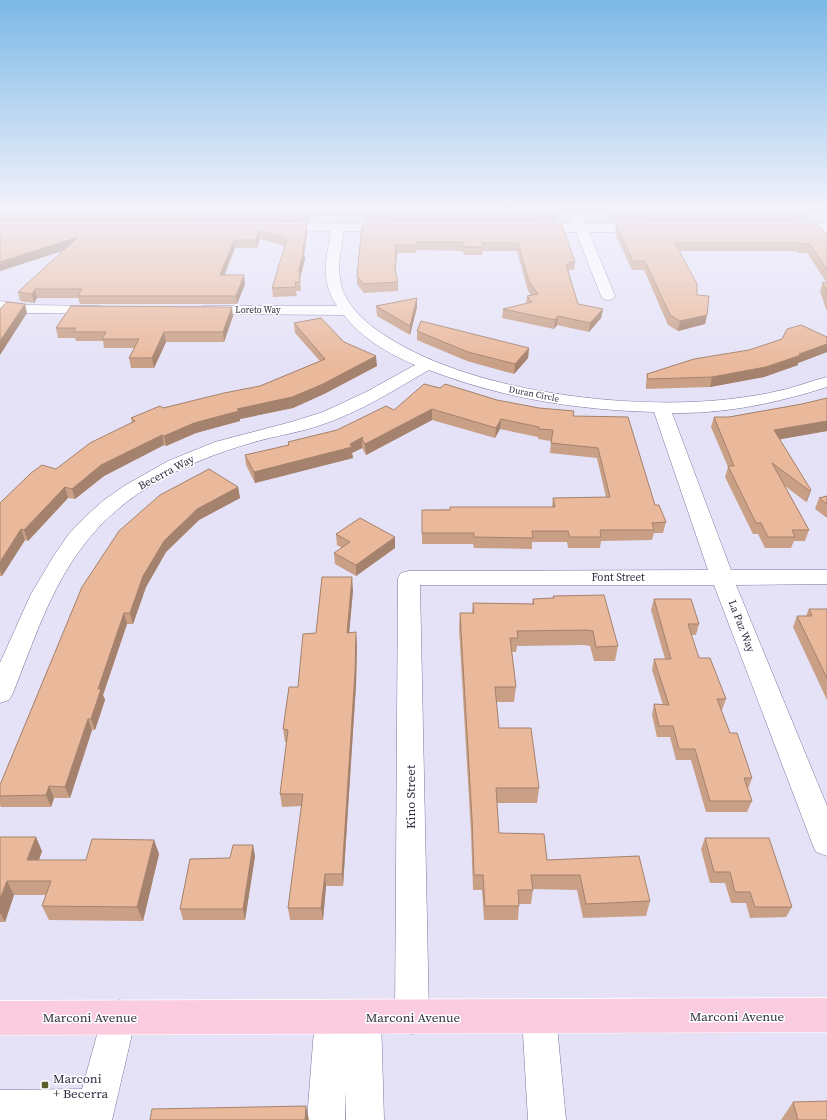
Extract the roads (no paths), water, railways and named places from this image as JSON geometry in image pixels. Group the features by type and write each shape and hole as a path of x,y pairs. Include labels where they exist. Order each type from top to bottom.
{"main road":[{"name":"Marconi Avenue","path":"0,1018 827,1015"}],"street":[{"name":"Duran Circle","path":"333,260 332,271 334,287 347,311 380,340 428,364 488,385 528,394 581,402 661,407 728,404 791,393 827,382"},
{"path":"594,260 608,296"},
{"path":"0,305 44,309 116,310"},
{"name":"Loreto Way","path":"188,310 347,311"},
{"name":"Becerra Way","path":"0,693 56,568 77,539 93,521 111,505 131,490 164,471 198,455 246,439 315,421 341,411 428,364"},
{"name":"La Paz Way","path":"661,407 722,577 827,843"},
{"name":"Font Street","path":"409,578 827,577"},
{"name":"Kino Street","path":"409,578 412,1017"},
{"path":"539,1016 547,1120"},
{"path":"0,1108 95,1113 119,1017"},
{"path":"326,1120 348,1017"},
{"path":"348,1017 365,1120"}],"place":[{"name":"Marconi + Becerra","path":"45,1085"}]}
